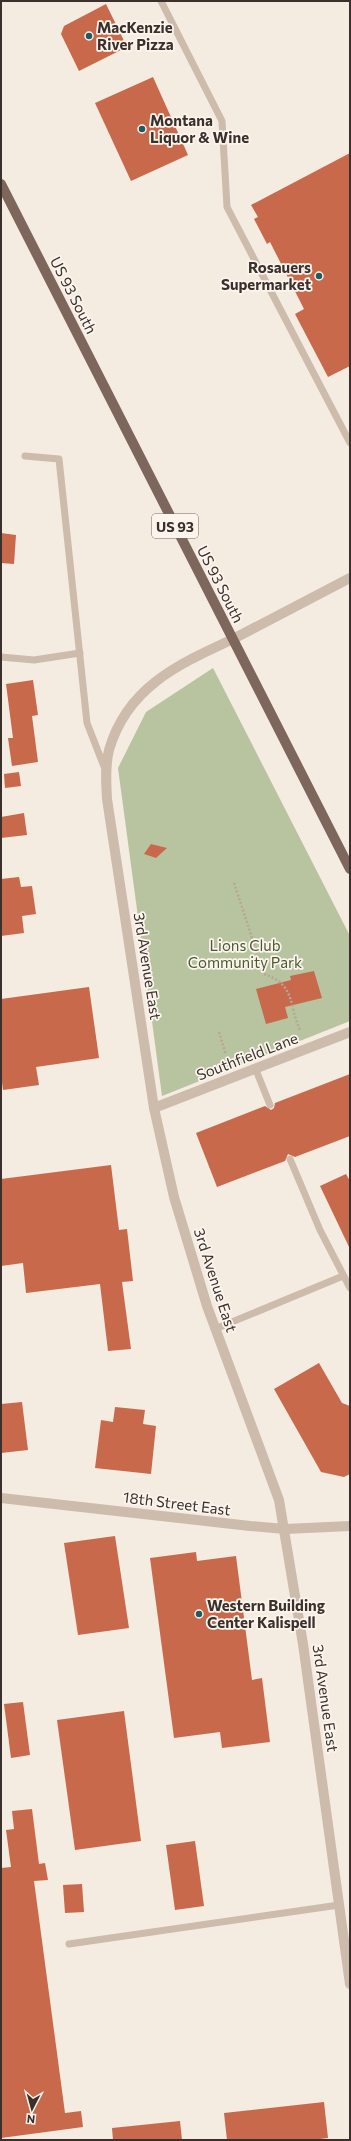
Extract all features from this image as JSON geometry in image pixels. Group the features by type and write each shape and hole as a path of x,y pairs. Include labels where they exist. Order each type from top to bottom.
{"main road":[{"name":"US 93 South","path":"1,184 350,869"}],"street":[{"name":"3rd Avenue East","path":"350,578 182,663 151,684 133,702 118,725 109,750 106,771 109,814 154,1108 174,1197 199,1283 269,1470 279,1500 285,1529 304,1644 350,1984"},
{"name":"Southfield Lane","path":"154,1108 256,1070 350,1032"},
{"name":"18th Street East","path":"1,1498 285,1529 350,1526"}],"lane":[{"path":"161,1 222,121 227,207 350,443"},
{"path":"25,456 59,459 87,723 106,771"},
{"path":"1,657 34,660 80,653"},
{"path":"256,1070 270,1105"},
{"path":"290,1159 320,1230 350,1288"},
{"path":"215,1328 343,1276"},
{"path":"69,1944 339,1905"}],"path":[{"path":"234,883 264,974 278,979 289,992 294,1016 300,1030"},
{"path":"219,1032 226,1055"}],"green space":[{"name":"Lions Club Community Park","path":"213,668 350,936 350,1021 162,1096 118,768 146,712"}],"building":[{"path":"106,4 127,47 79,71 61,34 64,26"},
{"name":"Montana Liquor & Wine","path":"153,77 188,155 131,181 95,103"},
{"name":"Rosauers Supermarket","path":"350,153 350,366 328,377 295,314 304,309 270,242 267,244 254,219 258,217 251,205"},
{"path":"1,533 16,535 14,564 1,563"},
{"path":"33,680 38,715 32,716 38,762 12,766 8,738 13,738 6,684"},
{"path":"19,772 21,786 5,788 4,774"},
{"path":"24,813 27,835 1,838 1,817"},
{"path":"151,844 167,848 156,858 144,854"},
{"path":"19,877 21,887 32,886 36,914 22,916 24,933 1,936 1,879"},
{"path":"314,971 322,998 285,1007 288,1018 266,1024 256,989 291,980 290,976"},
{"path":"89,987 99,1058 36,1067 39,1085 3,1090 1,1074 1,999"},
{"path":"350,1074 350,1136 295,1157 288,1154 285,1161 217,1187 196,1133 265,1106 271,1110 274,1108 275,1103"},
{"path":"111,1165 119,1230 127,1229 133,1281 122,1282 131,1349 108,1351 100,1284 26,1293 23,1263 1,1266 1,1179"},
{"path":"346,1174 350,1181 350,1249 320,1186"},
{"path":"319,1363 342,1403 350,1406 350,1474 344,1477 321,1472 274,1389"},
{"path":"22,1402 28,1450 1,1453 1,1404"},
{"path":"115,1407 145,1410 143,1424 156,1426 151,1474 95,1468 101,1420 113,1422"},
{"path":"115,1536 129,1628 78,1635 64,1543"},
{"path":"196,1552 197,1561 236,1556 252,1680 262,1678 270,1742 222,1748 220,1732 174,1738 150,1558"},
{"path":"23,1702 30,1755 11,1758 4,1704"},
{"path":"124,1711 141,1841 75,1850 57,1720"},
{"path":"32,1809 39,1864 45,1863 48,1880 34,1881 65,2113 81,2111 83,2127 1,2138 1,1868 11,1867 6,1830 14,1829 12,1811"},
{"path":"195,1841 204,1906 175,1910 166,1845"},
{"path":"82,1884 84,1912 65,1913 63,1885"},
{"path":"324,2102 328,2138 312,2140 227,2140 224,2113"},
{"path":"180,2121 182,2140 113,2140 112,2128"}],"place":[{"name":"MacKenzie River Pizza","path":"89,36"},
{"name":"Montana Liquor & Wine","path":"142,129"},
{"name":"Rosauers Supermarket","path":"319,276"},
{"name":"Western Building Center Kalispell","path":"199,1614"}]}
